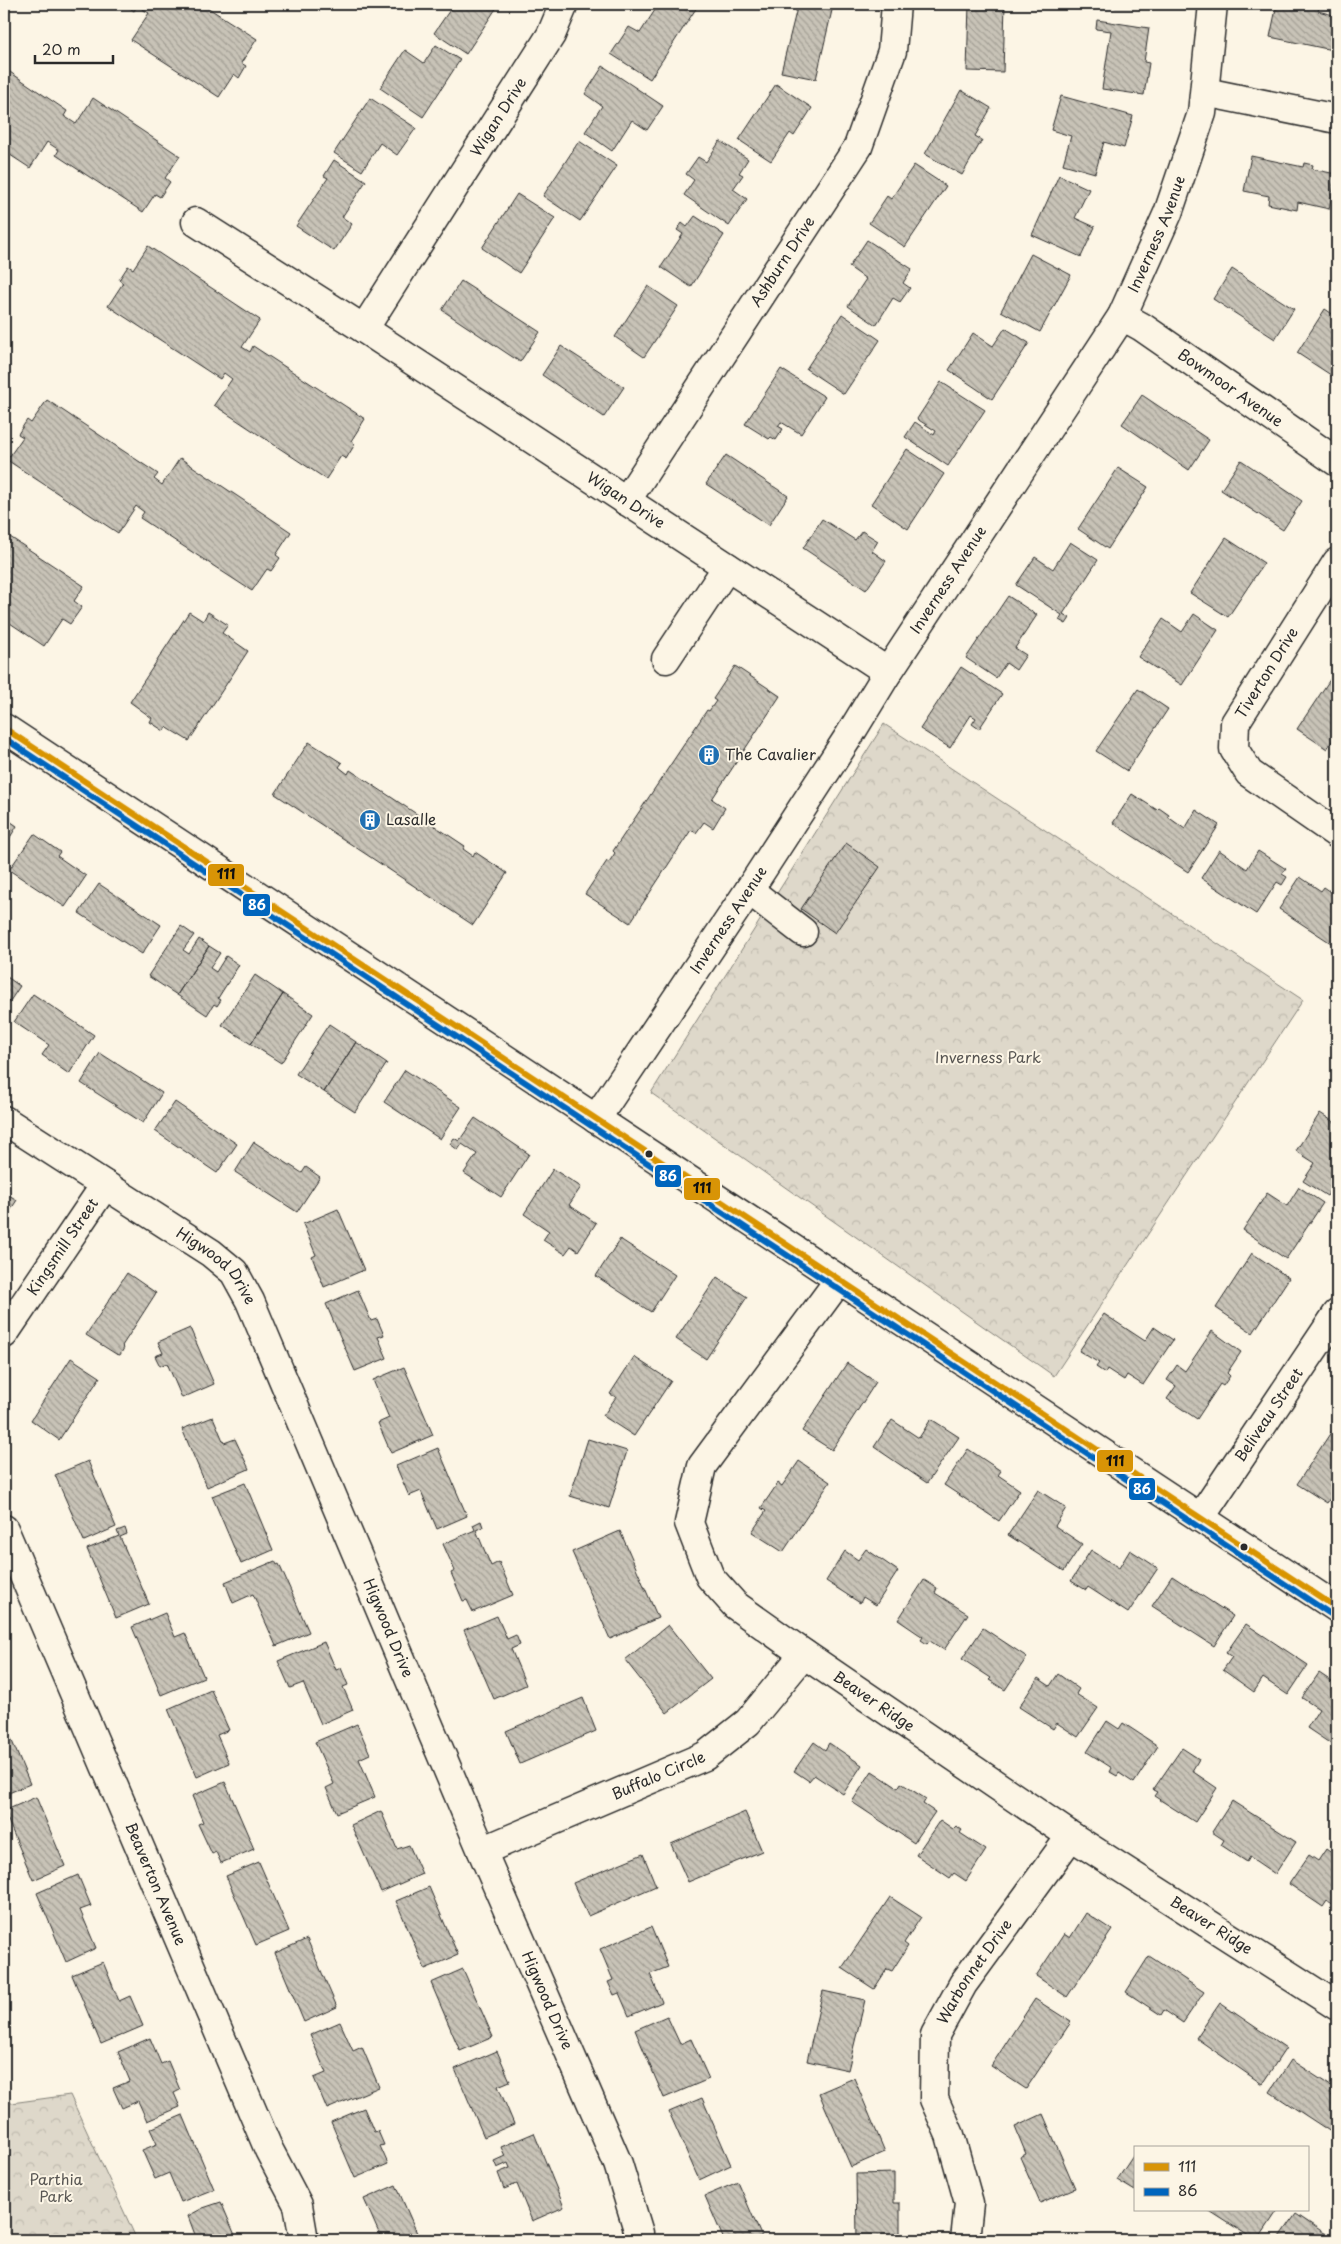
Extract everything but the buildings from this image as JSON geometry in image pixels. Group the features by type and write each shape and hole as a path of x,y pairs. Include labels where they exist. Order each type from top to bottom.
{"street":[{"name":"Wigan Drive","path":"364,329 551,35 564,4"},
{"name":"Ashburn Drive","path":"626,501 858,147 892,51 896,4"},
{"name":"Inverness Avenue","path":"596,1119 749,890 849,736 888,672 1122,316 1168,213 1202,113 1213,4"},
{"path":"1205,92 1337,119"},
{"name":"Wigan Drive","path":"196,222 364,329 888,672"},
{"name":"Bowmoor Avenue","path":"1122,316 1142,327 1337,462"},
{"name":"Tiverton Drive","path":"1337,562 1235,723 1234,750 1249,773 1337,834"},
{"path":"666,659 727,567"},
{"path":"4,728 208,860 839,1280 1337,1608"},
{"path":"749,890 802,932"},
{"name":"Higwood Drive","path":"4,1120 211,1254 234,1272 250,1301 482,1851 618,2164 639,2233 638,2240"},
{"name":"Kingsmill Street","path":"4,1334 105,1185"},
{"name":"Beaver Ridge","path":"839,1280 702,1466 689,1523 710,1577 735,1605 804,1654 1071,1836 1337,2006"},
{"name":"Beliveau Street","path":"1200,1518 1337,1314"},
{"name":"Beaverton Avenue","path":"4,1529 269,2150 298,2205 304,2240"},
{"name":"Buffalo Circle","path":"482,1851 704,1756 748,1722 804,1654"},
{"name":"Warbonnet Drive","path":"965,2240 969,2203 950,2135 934,2099 935,2035 963,1984 1071,1836"}],"green space":[{"name":"Inverness Park","path":"884,724 1303,1000 1054,1376 651,1093"},
{"name":"Parthia Park","path":"70,2095 137,2240 4,2240 4,2104"}],"transit line":[{"name":"111","path":"4,728 1337,1608"},
{"name":"86","path":"4,738 1332,1615"}],"place":[{"name":"The Cavalier","path":"709,755"},
{"name":"Lasalle","path":"370,820"}]}
